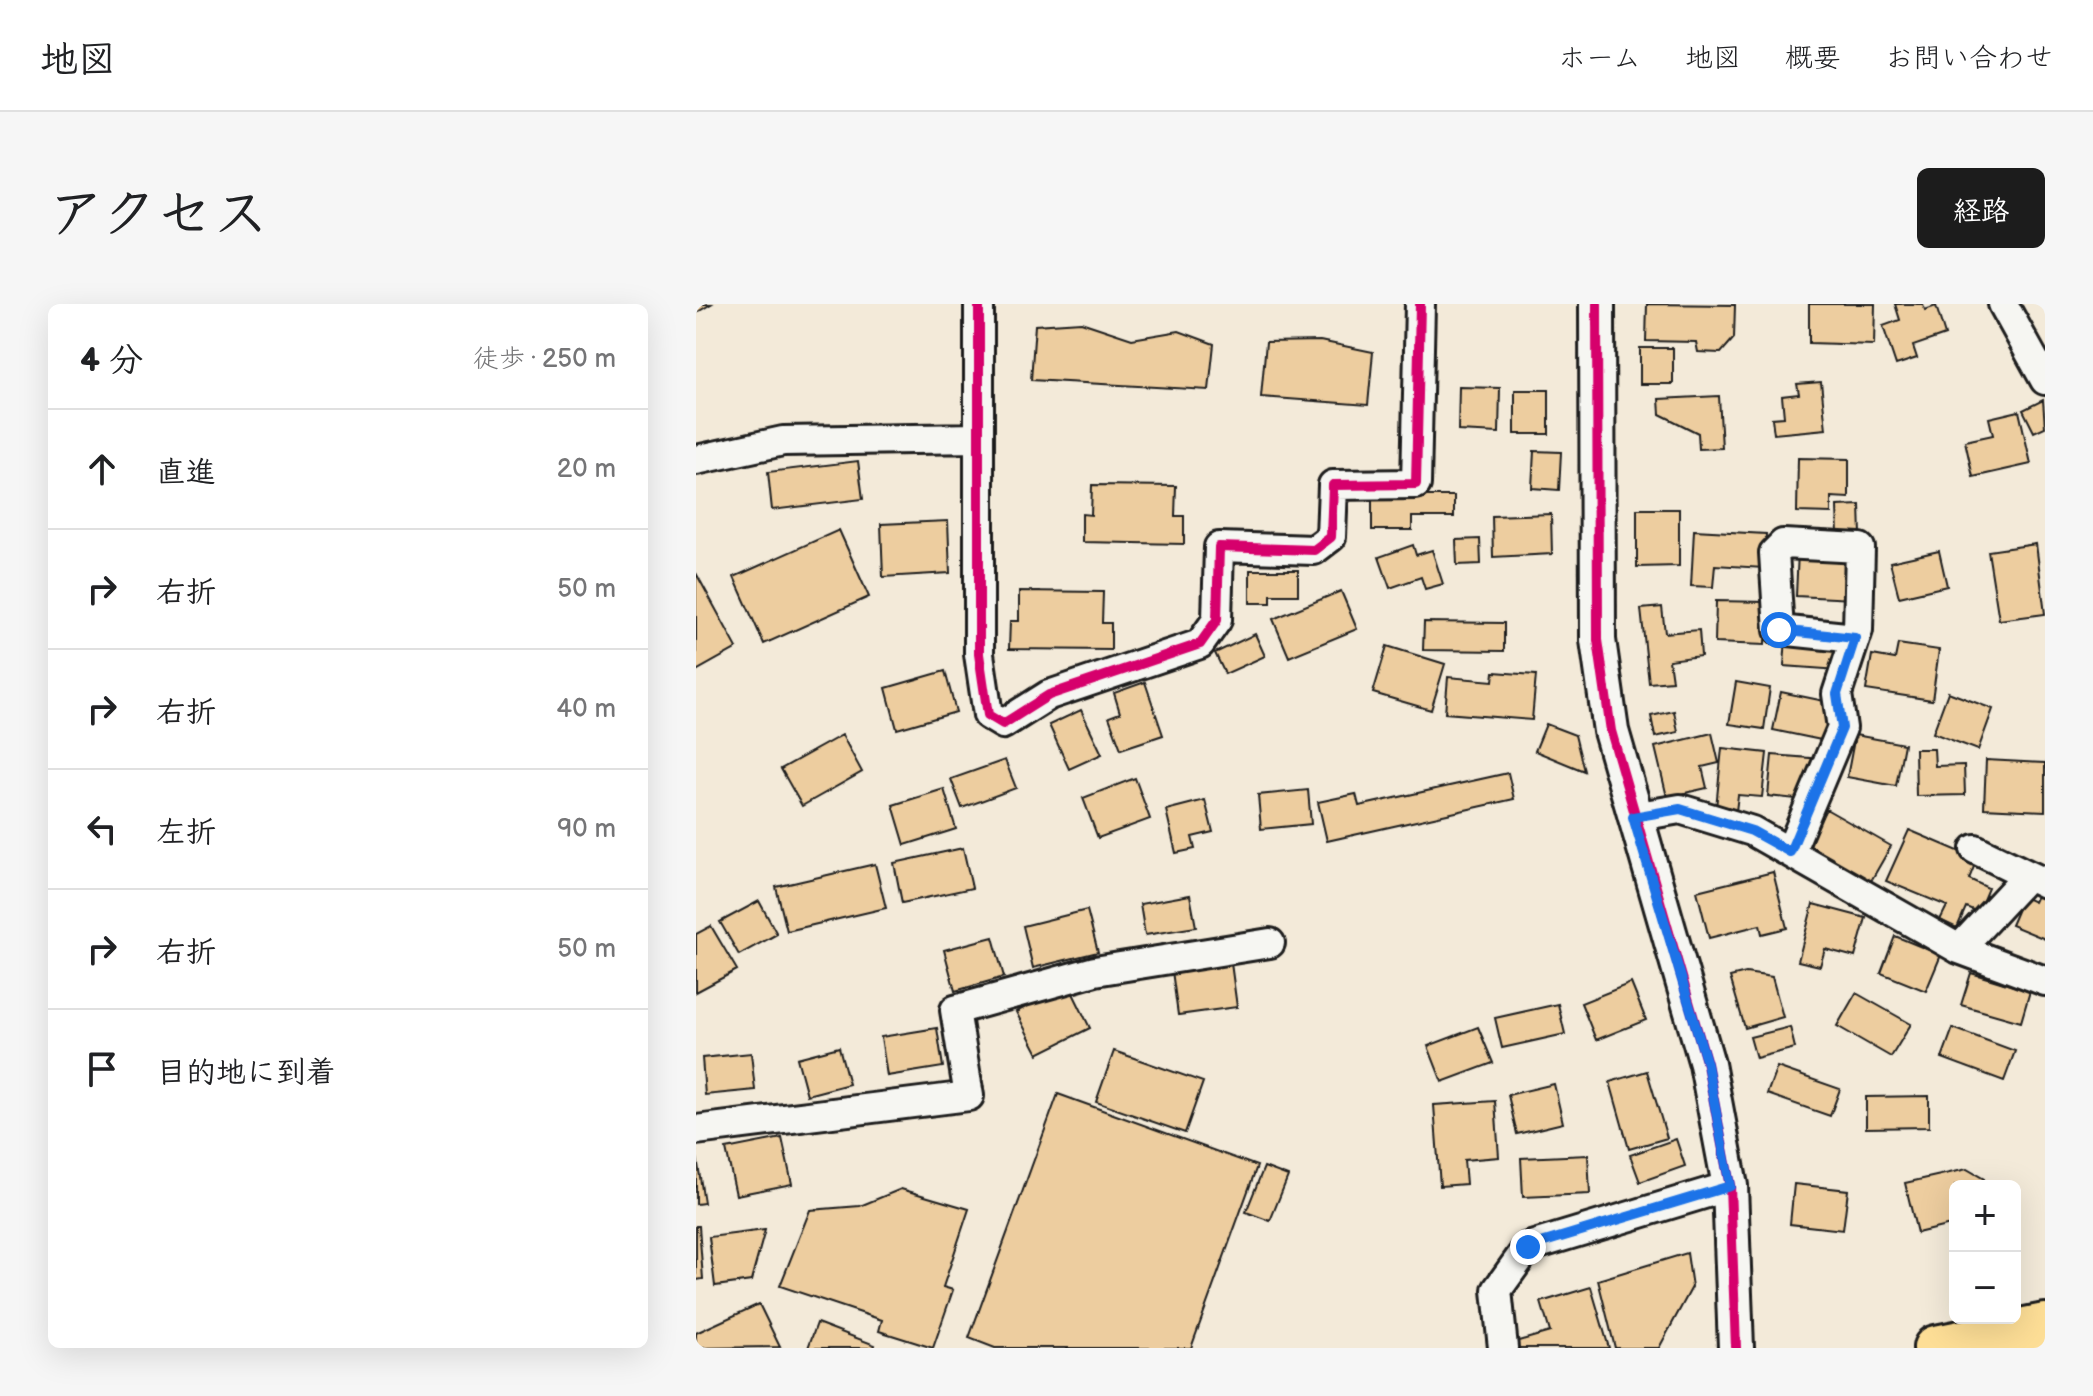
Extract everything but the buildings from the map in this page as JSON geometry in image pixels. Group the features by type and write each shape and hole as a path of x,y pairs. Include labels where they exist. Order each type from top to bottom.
{"main road":[{"path":"1936,1348 2045,1326"}],"street":[{"path":"979,304 979,654 988,715 1003,724 1049,695 1200,644 1217,620 1219,547 1314,550 1331,537 1333,485 1416,484 1420,304"},
{"path":"1597,304 1598,640 1611,731 1633,817 1707,1064 1730,1186 1736,1348"},
{"path":"2003,304 2045,380"},
{"path":"696,460 783,441 979,438"},
{"path":"1790,852 1842,728 1837,694 1855,638"},
{"path":"1633,817 1680,809 1752,831 1959,949 2045,981"},
{"path":"1959,949 2037,879 1975,849"},
{"path":"696,1130 969,1096 955,1010 1095,971 1270,943"},
{"path":"1503,1348 1497,1290 1528,1247 1730,1186"}],"cycle path":[{"path":"979,304 979,654 988,715 1003,724 1049,695 1200,644 1217,620 1219,547 1314,550 1331,537 1333,485 1416,484 1420,304"},
{"path":"1597,304 1598,640 1611,731 1707,1064 1730,1186 1736,1348"}],"route":[{"path":"1528,1247 1730,1186 1707,1064 1633,817 1680,809 1752,831 1790,852 1827,770 1842,728 1837,694 1855,638 1779,630"}]}
